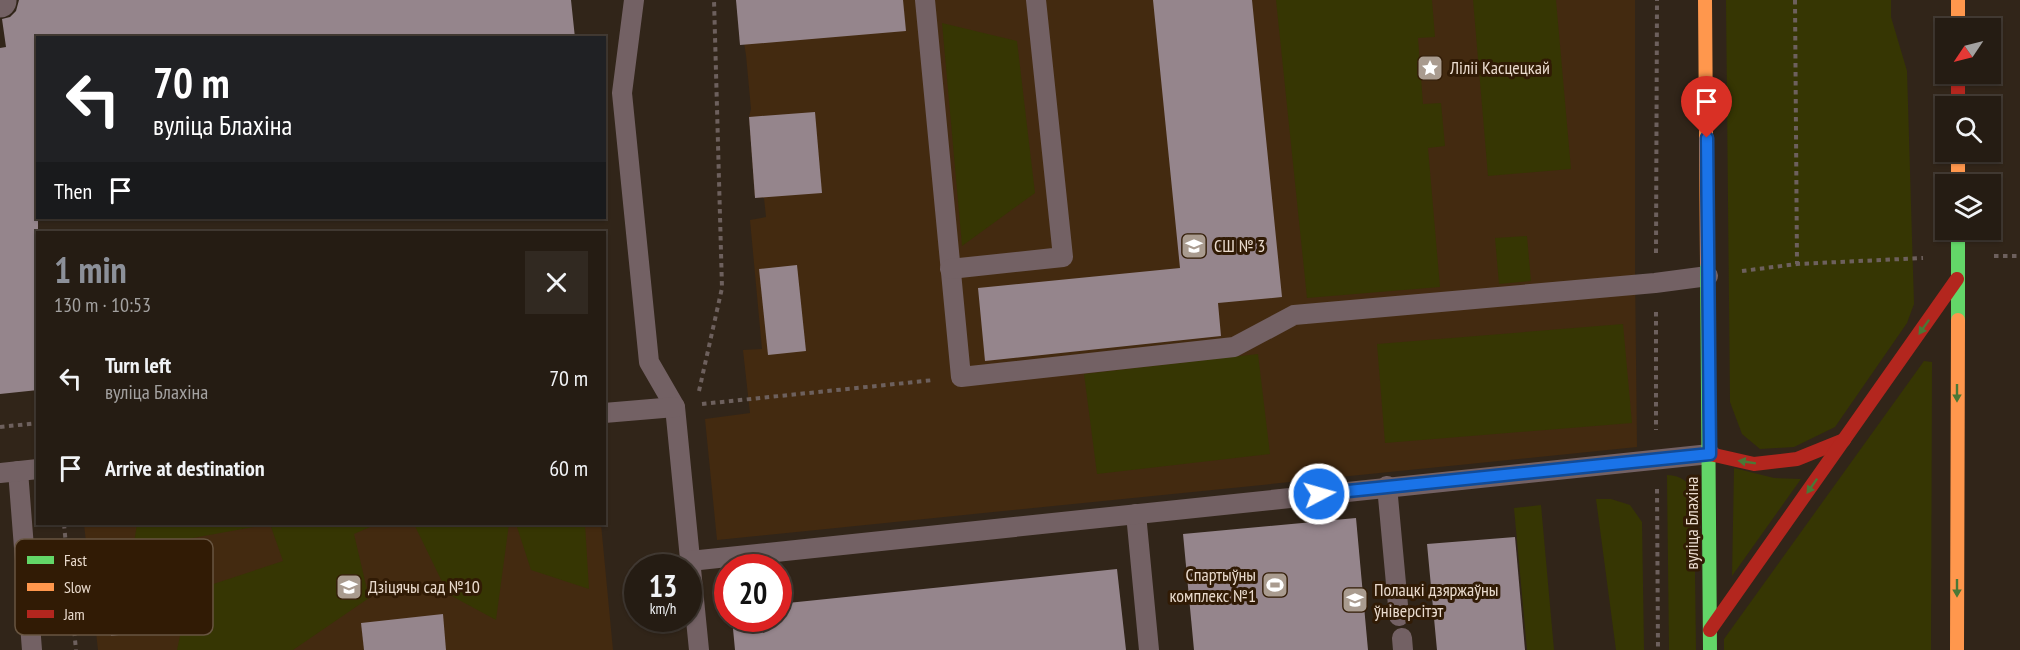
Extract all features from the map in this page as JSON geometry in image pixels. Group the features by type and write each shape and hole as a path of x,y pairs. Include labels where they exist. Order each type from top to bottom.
{"main road":[{"name":"вуліца Блахіна","path":"1706,0 1710,650"},
{"path":"1958,0 1958,18"},
{"path":"1957,650 1958,240"},
{"path":"1710,630 1958,279"},
{"path":"1710,454 1754,464 1776,462 1797,459 1844,440"}],"lane":[{"path":"634,0 622,93 649,362 675,407 689,554"},
{"path":"925,0 961,377 1234,347 1294,315 1655,283 1707,276"},
{"path":"950,269 1063,257 1036,0"},
{"path":"606,413 675,407"},
{"path":"702,560 1387,486 1710,454"},
{"path":"18,471 23,539"},
{"path":"1387,486 1399,616"},
{"path":"1136,514 1149,650"},
{"path":"697,632 699,650"},
{"path":"31,635 32,650"}],"path":[{"path":"696,405 722,288 714,0"},
{"path":"1655,283 1657,0"},
{"path":"1795,0 1797,264"},
{"path":"1707,276 1797,264 1907,259"},
{"path":"675,407 961,377"},
{"path":"0,427 36,423"},
{"path":"75,635 76,650"}],"shaded area":[{"name":"СШ № 3","path":"737,0 1635,0 1637,447 717,540 705,419 750,413 743,350 762,349 750,220 766,217 764,198 755,198 749,117 751,109 746,55"},
{"path":"1276,0 1432,0 1435,37 1418,38 1423,104 1441,103 1445,146 1428,148 1440,287 1307,298"},
{"path":"1473,0 1556,0 1571,169 1488,176"},
{"path":"1726,0 1891,0 1891,17 1907,71 1914,304 1907,323 1835,427 1794,447 1760,449 1742,434 1730,402"},
{"path":"942,23 1017,41 1035,193 962,246"},
{"path":"1527,236 1531,281 1499,284 1495,238"},
{"path":"1623,324 1632,423 1385,443 1377,344"},
{"path":"1258,354 1270,454 1097,474 1084,374"},
{"path":"1924,361 1932,362 1931,650 1724,650 1724,639"},
{"path":"1734,468 1774,478 1801,479 1732,576"},
{"path":"1667,475 1684,480 1694,494 1696,650 1669,650"},
{"path":"1596,499 1611,499 1630,505 1642,522 1644,650 1616,650"},
{"path":"1541,505 1554,650 1527,650 1514,508"},
{"name":"Дзіцячы сад №10","path":"84,525 601,525 613,650 98,650 96,635 213,635 213,539 86,539"},
{"path":"137,525 265,525 188,539 135,539"},
{"path":"270,525 375,525 354,534 369,598 293,650 177,650 180,635 213,635 213,584 283,561"},
{"path":"414,525 509,525 496,620 448,594"},
{"path":"516,525 585,525 589,589 531,570"}],"building":[{"path":"19,0 571,0 575,36 36,36 36,219 38,219 38,231 36,231 36,390 0,394 0,48 6,47 2,19 10,17 16,11"},
{"path":"736,0 903,0 906,31 740,45"},
{"path":"1153,0 1252,0 1282,297 1218,303 1221,336 985,361 978,288 1180,268"},
{"path":"815,112 822,193 755,198 749,117"},
{"path":"797,265 806,351 768,355 759,269"},
{"name":"Спартыўны комплекс №1","path":"1356,518 1368,650 1194,650 1183,534"},
{"path":"1515,537 1525,650 1437,650 1427,544"},
{"path":"1117,569 1126,650 735,650 733,632 792,632 792,603"},
{"path":"443,614 446,650 364,650 361,623"}],"traffic: fast":[{"path":"1958,240 1958,320"},
{"path":"1707,263 1710,650"}],"traffic: slow":[{"path":"1705,0 1707,263"},
{"path":"1958,0 1958,18"},
{"path":"1958,162 1958,174"},
{"path":"1957,650 1958,320"}],"traffic: jam":[{"path":"1958,84 1958,96"},
{"path":"1710,630 1957,279"},
{"path":"1710,454 1754,464 1797,459 1844,440"}],"place":[{"name":"Ліліі Касцецкай","path":"1430,68"},
{"name":"СШ № 3","path":"1194,246"},
{"name":"Спартыўны комплекс №1","path":"1275,585"},
{"name":"Дзіцячы сад №10","path":"349,587"},
{"name":"Полацкі дзяржаўны ўніверсітэт","path":"1355,600"}],"route":[{"path":"1319,494 1710,454 1707,138"}]}
